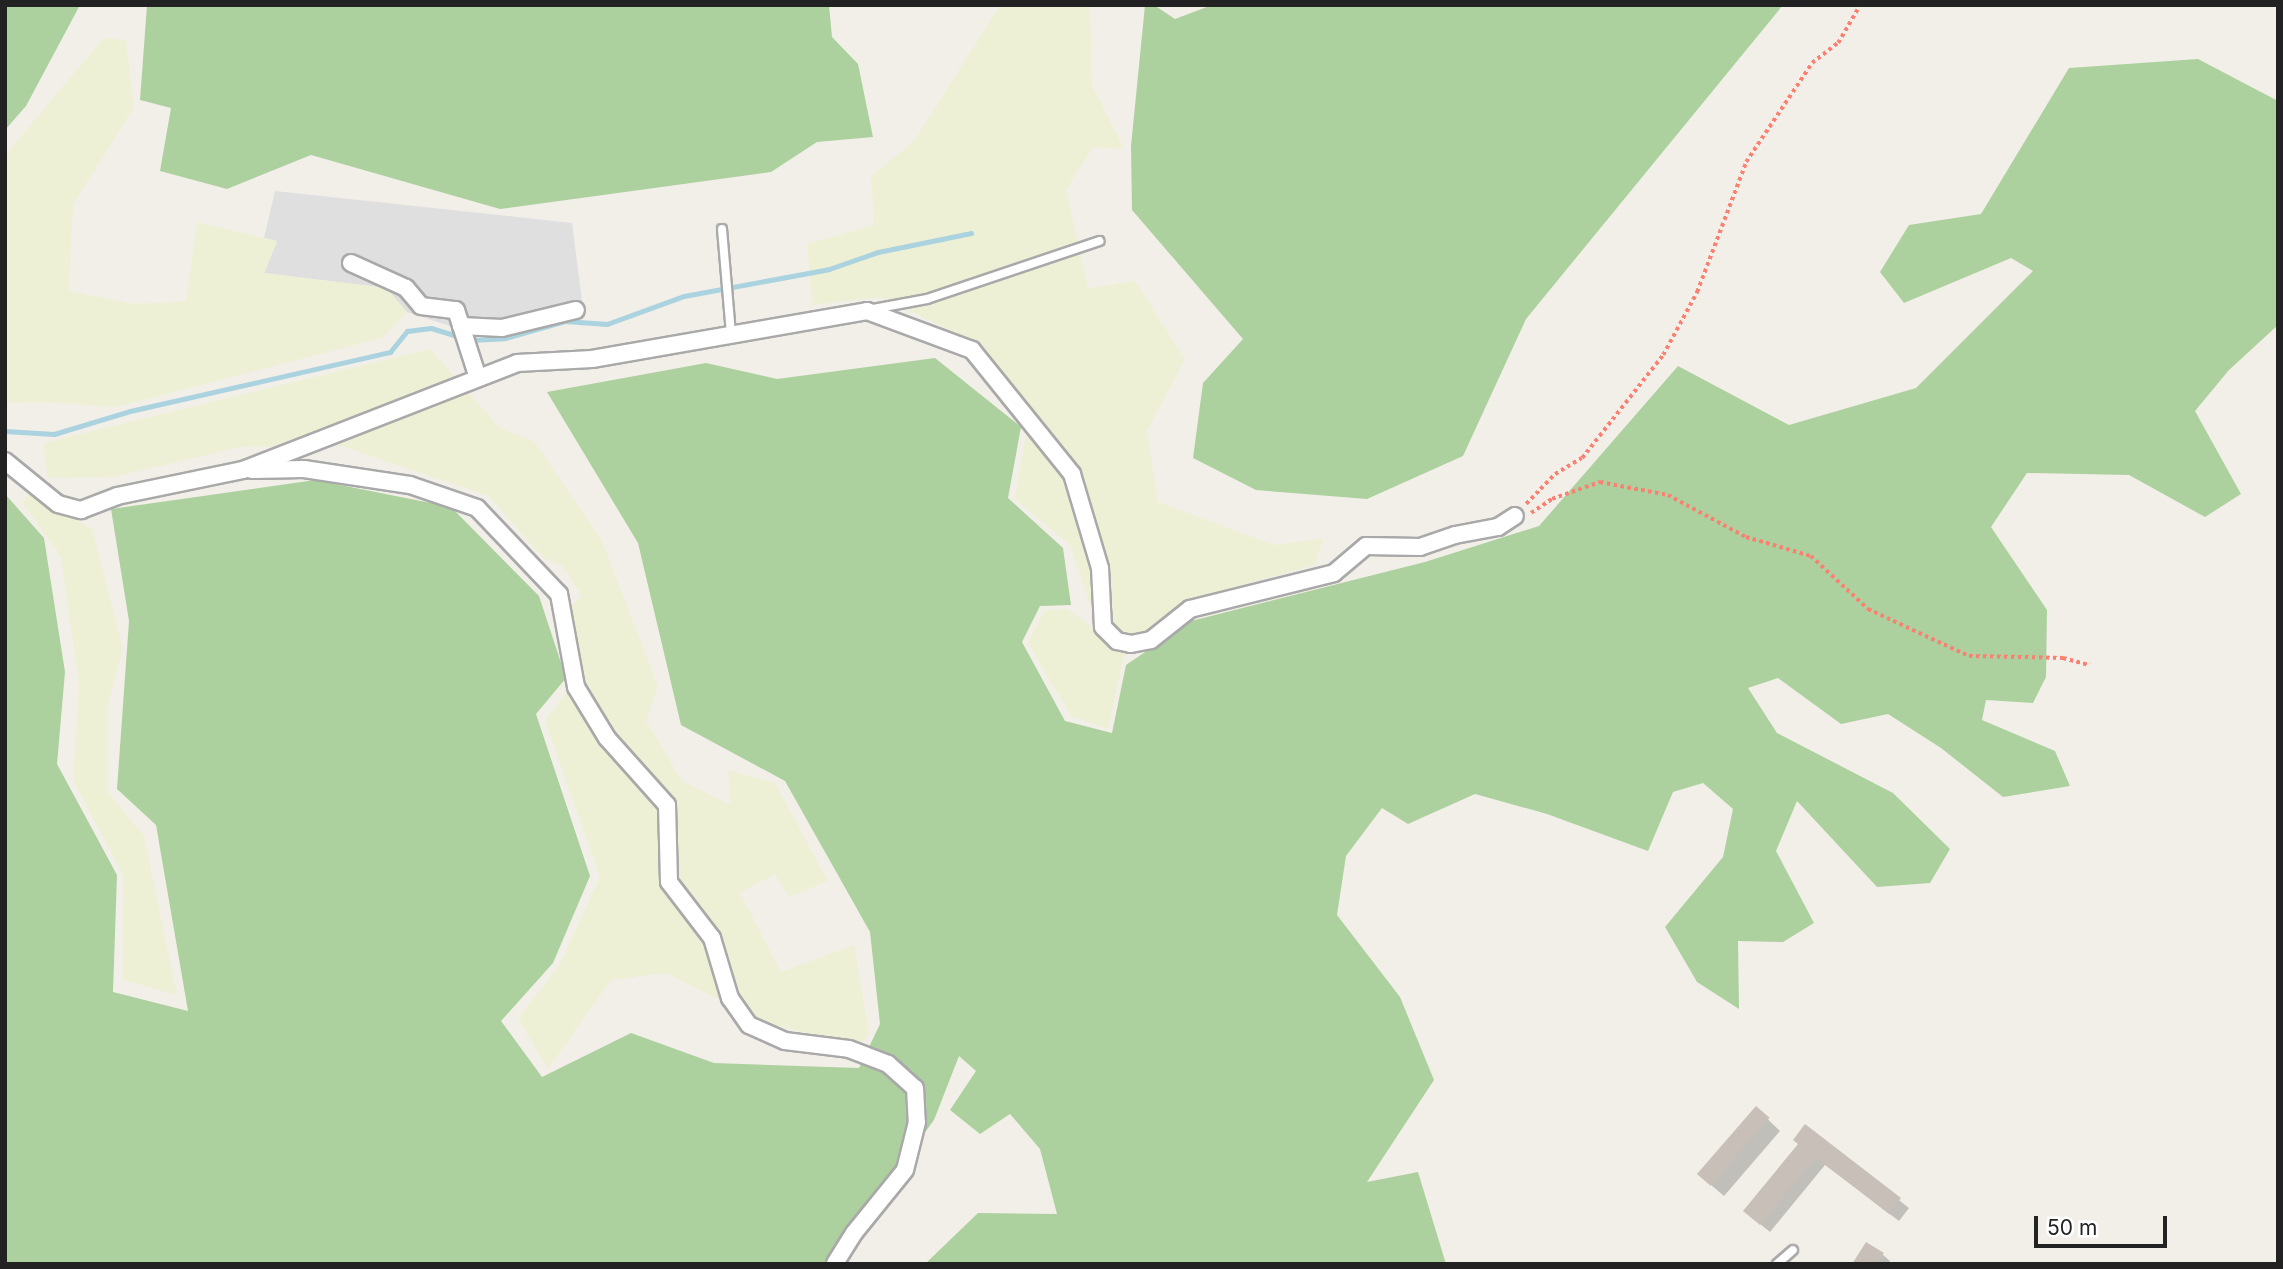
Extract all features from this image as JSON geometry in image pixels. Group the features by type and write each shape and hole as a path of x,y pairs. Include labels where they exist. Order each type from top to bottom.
{"street":[{"path":"351,263 406,288 421,306 456,310 478,378"},
{"path":"461,326 502,328 576,310"},
{"path":"5,461 58,505 82,510 117,496 243,470 517,363 592,359 867,311 972,350 1072,474 1100,568 1103,626 1117,641 1131,644 1151,640 1190,609 1334,573 1366,546 1420,547 1455,535 1498,527 1515,516"},
{"path":"243,470 304,469 410,485 477,508 559,594 576,687 607,738 667,805 669,882 712,939 730,998 749,1025 785,1041 849,1049 888,1064 915,1088 918,1122 905,1170 854,1233 835,1264"}],"lane":[{"path":"722,229 731,334"},
{"path":"867,311 927,299 1098,241"},
{"path":"1777,1264 1793,1250"}],"path":[{"path":"1515,516 1555,474 1581,458 1663,355 1697,292 1746,162 1812,63 1838,43 1860,5"},
{"path":"1515,516 1532,513 1552,499 1600,482 1668,495 1746,537 1811,556 1868,609 1969,656 2063,658 2090,665"}],"shaded area":[{"path":"275,191 572,223 584,316 474,334 407,312 386,288 264,273 277,241 264,238"}],"green space":[{"path":"5,5 80,5 26,106 5,130"},
{"path":"147,5 829,5 832,37 858,64 873,137 817,142 771,172 500,209 311,155 227,189 160,171 171,108 140,100"},
{"path":"1000,5 1090,5 1092,85 1124,149 1093,147 1066,190 1088,288 1135,281 1185,359 1147,431 1158,502 1274,545 1324,538 1315,565 1184,601 1124,656 1108,729 1071,716 1028,643 1044,611 1067,609 1099,632 1070,545 1015,499 1025,440 1038,420 978,344 882,297 812,305 807,244 874,225 871,176 914,141"},
{"path":"1145,5 1154,5 1175,19 1212,5 1783,5 1526,319 1463,456 1367,499 1256,490 1193,458 1203,383 1243,339 1132,210 1131,146"},
{"path":"104,38 126,40 134,107 73,205 69,291 135,304 186,301 197,222 277,241 264,273 386,288 407,312 382,338 116,407 41,402 5,403 5,155"},
{"path":"2198,59 2278,101 2278,325 2229,370 2195,411 2241,494 2205,517 2129,475 2027,473 1991,527 2047,610 2046,677 2033,703 1986,700 1982,720 2055,751 2070,786 2003,797 1941,748 1888,714 1841,724 1778,678 1748,688 1777,733 1893,793 1950,849 1930,883 1877,887 1797,801 1776,851 1814,923 1783,942 1738,941 1739,1009 1697,982 1665,927 1723,857 1733,809 1703,783 1673,792 1648,851 1547,814 1475,794 1408,824 1382,808 1346,856 1337,915 1400,997 1434,1080 1367,1182 1418,1172 1446,1264 925,1264 978,1213 1057,1214 1040,1149 1010,1114 980,1134 950,1110 976,1071 959,1056 934,1120 828,1264 5,1264 5,494 44,538 65,672 57,764 117,875 113,992 188,1011 156,825 117,789 129,621 111,509 315,480 451,507 539,596 566,678 536,714 590,876 553,963 501,1021 542,1077 631,1033 714,1063 859,1068 880,1024 870,932 785,781 681,725 638,543 547,392 706,363 777,379 935,358 1021,427 1008,498 1063,548 1071,605 1040,606 1022,642 1065,721 1112,733 1126,665 1191,621 1425,562 1539,526 1678,366 1789,425 1916,388 2033,271 2011,258 1904,303 1880,272 1909,225 1981,214 2069,68"},
{"path":"430,349 500,428 534,441 601,539 658,686 646,720 681,780 731,805 728,770 775,783 828,881 789,897 775,874 740,893 781,972 854,945 869,1033 860,1046 766,1023 666,973 611,980 548,1069 518,1018 559,966 600,877 545,721 580,675 569,607 582,596 562,566 542,557 489,496 341,446 240,447 114,477 48,478 43,443"},
{"path":"29,494 92,529 123,649 108,703 108,792 144,836 177,995 123,980 123,875 73,780 79,685 61,557 22,502"}],"building":[{"path":"1756,1106 1770,1118 1711,1186 1697,1174"},
{"path":"1805,1124 1901,1198 1889,1214 1816,1157 1760,1225 1743,1211 1798,1144 1793,1140"},
{"path":"1866,1242 1884,1253 1876,1264 1852,1264"}],"waterway":[{"path":"5,431 54,434 130,411 390,352 407,331 431,328 470,340 505,338 565,321 607,324 684,296 829,269 878,252 971,233"}]}
